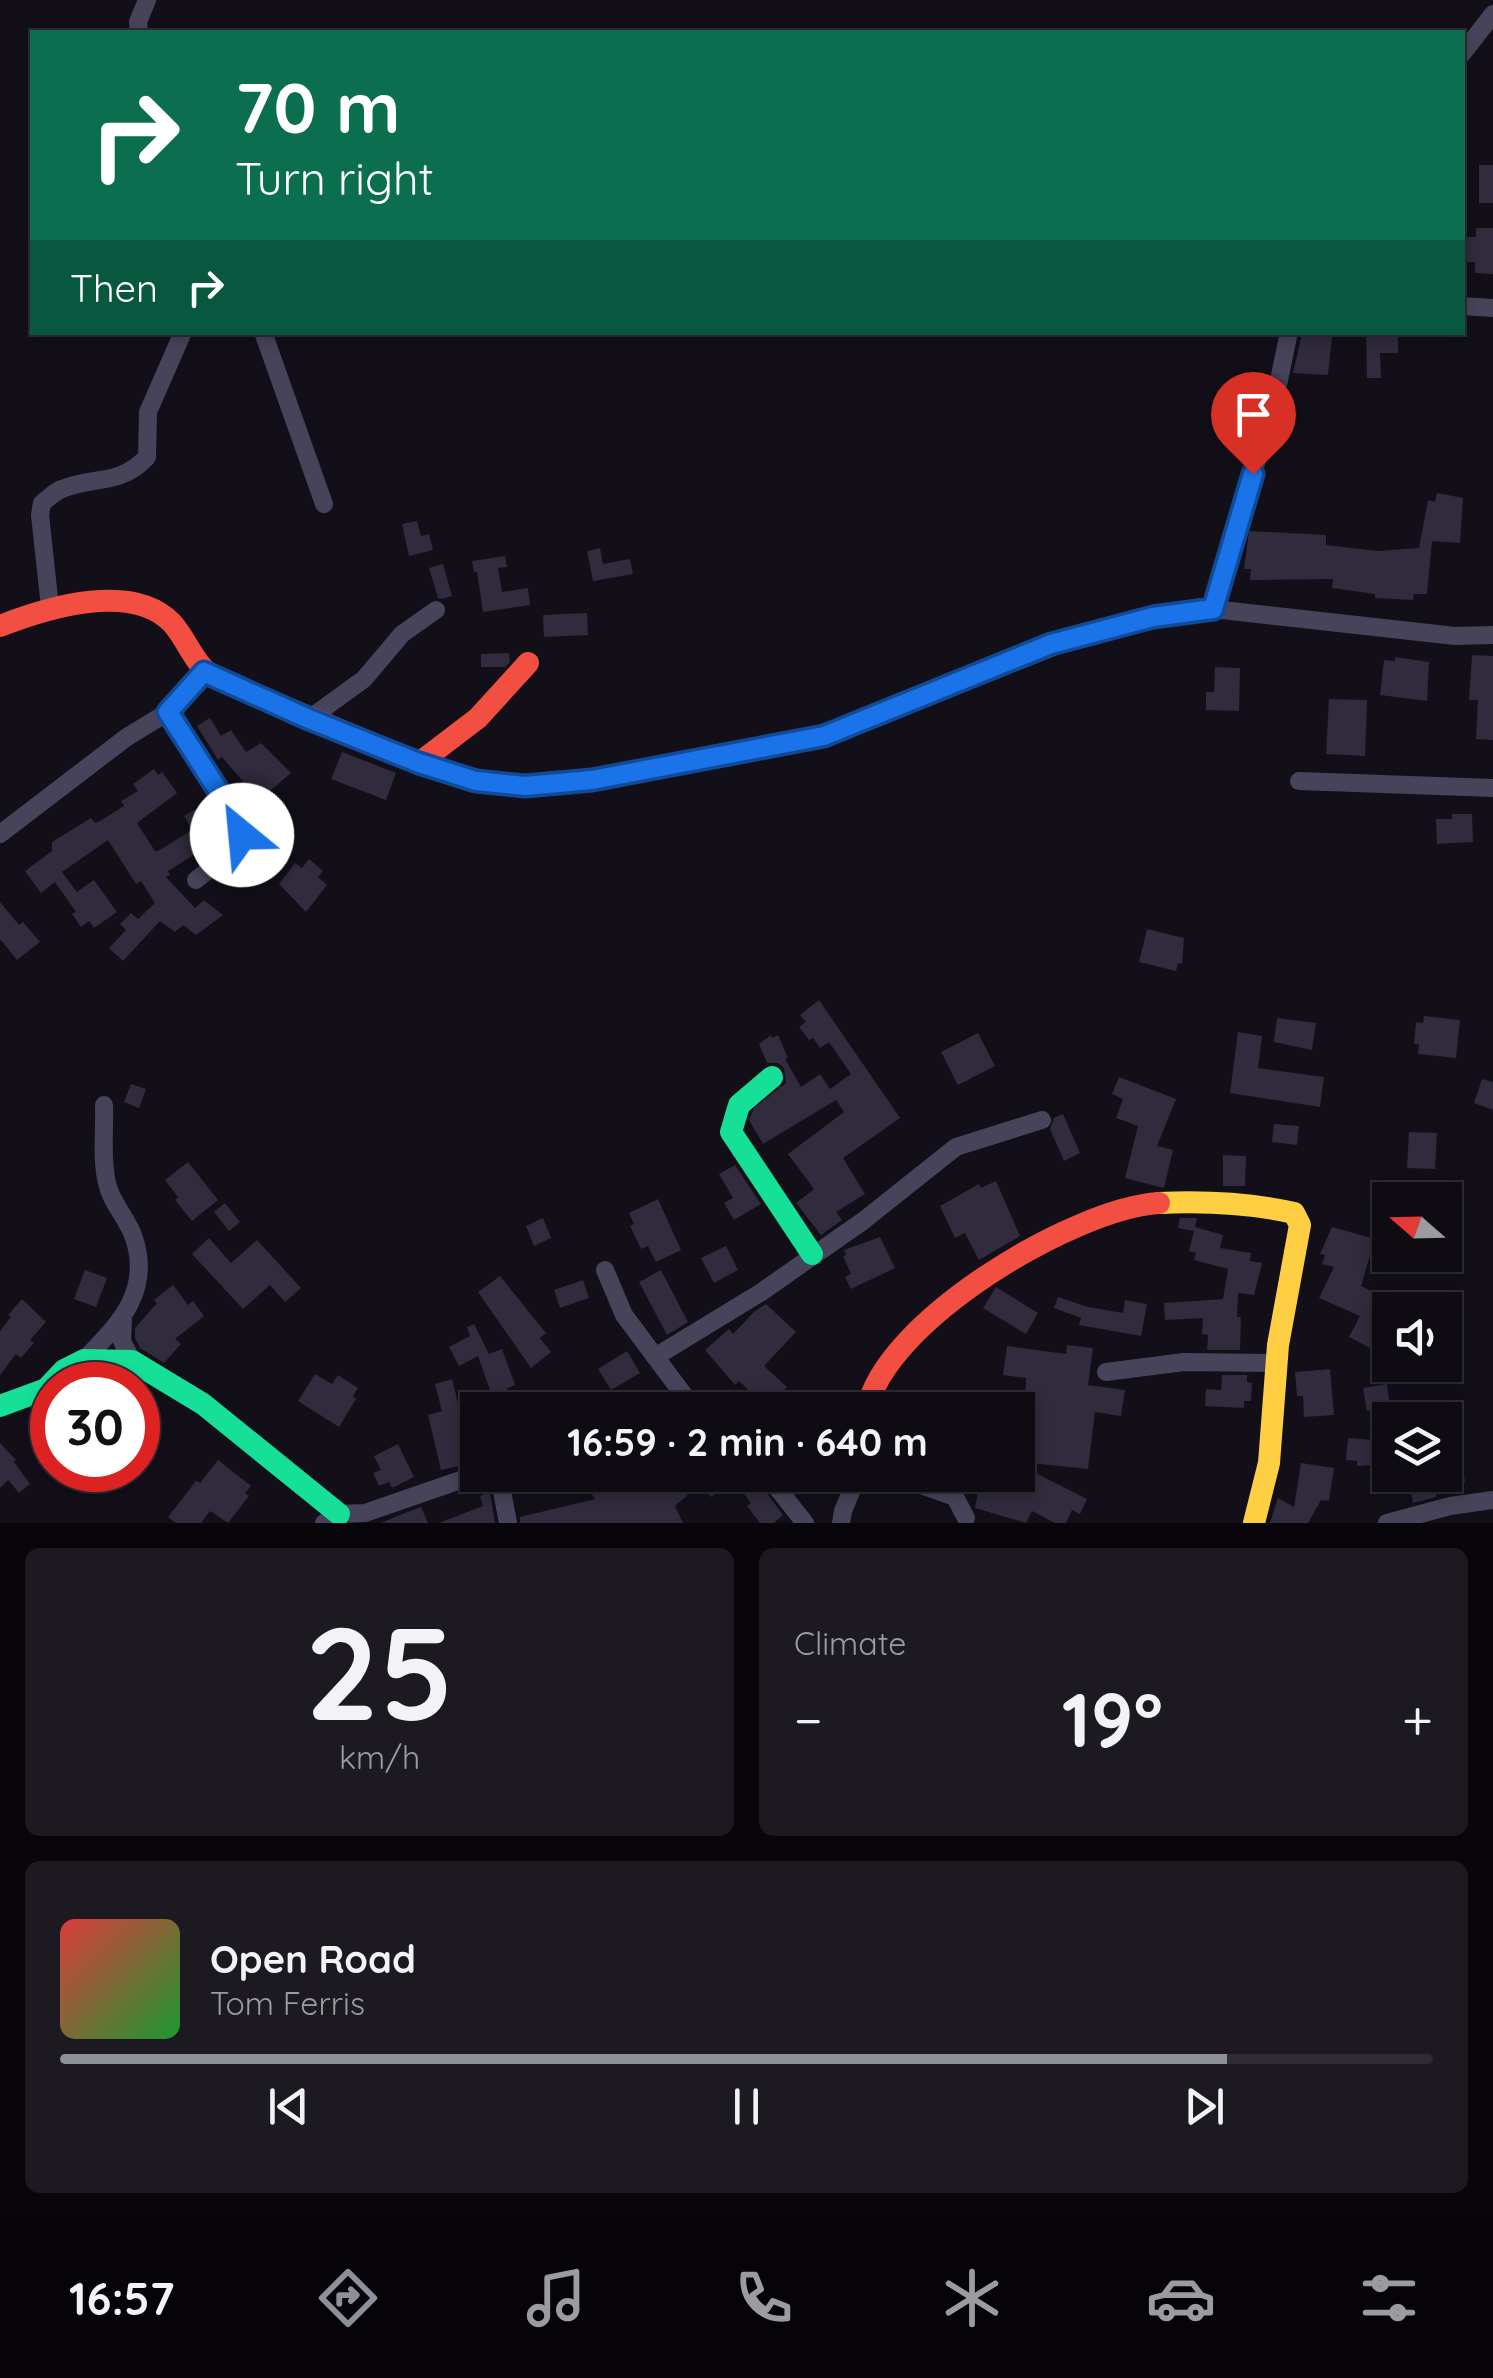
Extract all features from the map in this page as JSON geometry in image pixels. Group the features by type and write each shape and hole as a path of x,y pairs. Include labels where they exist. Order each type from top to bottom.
{"street":[{"path":"138,30 146,0"},
{"path":"1465,50 1493,14"},
{"path":"1465,306 1493,308"},
{"path":"50,607 42,503 61,489 109,480 135,470 146,457 148,412 182,335"},
{"path":"264,335 324,504"},
{"path":"1213,609 1293,336"},
{"path":"0,626 50,607 107,602 146,605 166,618 187,640 204,672 419,763 476,781 525,786 592,780 824,736 1051,644 1153,617 1213,609 1456,636 1493,635"},
{"path":"309,719 364,680 402,634 436,610"},
{"path":"419,763 450,744 501,696 528,663"},
{"path":"0,834 127,737 168,712 204,672"},
{"path":"168,712 241,826 238,844 196,880"},
{"path":"1299,781 1493,788"},
{"path":"772,1076 740,1099 732,1114 731,1132 812,1254"},
{"path":"104,1105 106,1182 134,1238 139,1268 136,1290 123,1320 122,1342 132,1360 203,1404 331,1518 365,1513 460,1480"},
{"path":"654,1357 760,1293 863,1221 956,1147 1042,1120"},
{"path":"870,1392 927,1323 988,1272 1040,1245 1144,1204 1238,1206 1294,1212 1300,1225 1276,1363 1272,1458 1254,1523"},
{"path":"605,1270 624,1315 681,1392"},
{"path":"0,1406 46,1389 64,1370 84,1360 123,1320"},
{"path":"84,1360 132,1360"},
{"path":"1106,1372 1184,1362 1276,1363"},
{"path":"502,1492 508,1523"},
{"path":"783,1492 806,1523"},
{"path":"841,1523 852,1492"},
{"path":"941,1492 955,1497 966,1518"},
{"path":"1388,1523 1450,1506 1493,1500"}],"building":[{"path":"1479,165 1493,165 1493,203 1479,203"},
{"path":"1476,228 1493,228 1493,274 1475,273 1475,262 1465,262 1465,237 1476,237"},
{"path":"1302,335 1332,337 1328,375 1293,373"},
{"path":"1366,335 1398,335 1398,353 1380,353 1381,378 1367,378"},
{"path":"1437,493 1463,498 1460,543 1432,541 1427,594 1414,594 1413,600 1375,598 1375,594 1332,588 1333,579 1250,580 1251,569 1244,569 1249,531 1326,535 1326,545 1377,551 1419,548 1428,500 1435,502"},
{"path":"417,521 421,536 429,534 433,550 409,556 402,524"},
{"path":"600,548 603,564 630,559 633,574 593,581 587,551"},
{"path":"505,556 507,567 498,568 502,592 528,588 530,605 483,612 472,561"},
{"path":"443,564 452,596 442,599 438,598 429,568"},
{"path":"587,613 588,635 544,637 543,615"},
{"path":"509,653 510,662 505,667 481,667 481,654"},
{"path":"1472,655 1493,656 1493,740 1476,739 1478,700 1469,700"},
{"path":"1395,657 1429,662 1427,701 1380,695 1384,660 1395,661"},
{"path":"1215,667 1240,668 1239,711 1206,710 1206,692 1214,692"},
{"path":"1329,699 1367,700 1365,756 1326,754"},
{"path":"210,718 221,736 231,730 246,752 261,743 291,773 259,800 222,757 218,760 197,726"},
{"path":"342,752 396,773 386,800 331,779"},
{"path":"154,769 158,775 162,772 177,793 137,823 158,851 192,830 184,816 196,809 219,839 168,871 170,875 166,877 195,908 204,900 223,915 196,935 183,925 175,932 160,921 123,961 109,948 126,930 120,924 131,913 138,919 155,903 141,881 136,884 108,840 62,872 77,892 94,880 117,912 94,928 89,921 81,927 72,914 76,912 55,882 41,893 25,871 52,851 52,842 91,818 95,823 124,806 121,801 138,791 133,784"},
{"path":"1452,814 1472,814 1473,842 1437,844 1436,819 1452,819"},
{"path":"309,859 323,871 318,877 327,885 306,912 279,884 295,863 302,868"},
{"path":"0,902 40,942 17,960 0,939"},
{"path":"1147,929 1184,938 1182,964 1178,963 1176,971 1139,962"},
{"path":"819,1000 900,1118 843,1158 865,1194 836,1212 842,1220 821,1235 796,1203 814,1189 788,1154 844,1112 836,1100 763,1144 749,1120 754,1108 786,1083 784,1068 778,1063 767,1063 759,1044 771,1035 778,1035 788,1058 785,1059 801,1087 820,1074 830,1089 851,1074 829,1042 820,1048 799,1027 806,1022 800,1015"},
{"path":"1424,1016 1460,1020 1456,1058 1418,1054 1419,1044 1414,1044 1416,1022 1423,1023"},
{"path":"1277,1018 1316,1023 1312,1050 1274,1042"},
{"path":"1238,1032 1262,1036 1258,1068 1324,1077 1320,1107 1230,1093"},
{"path":"978,1033 995,1066 958,1085 941,1052"},
{"path":"1119,1077 1176,1099 1157,1146 1173,1150 1164,1188 1125,1178 1138,1126 1116,1118 1123,1099 1112,1094"},
{"path":"1482,1079 1493,1082 1493,1110 1474,1103"},
{"path":"131,1084 146,1089 139,1108 124,1102"},
{"path":"1063,1114 1080,1153 1064,1161 1050,1129 1054,1118"},
{"path":"1274,1124 1299,1126 1297,1145 1272,1142"},
{"path":"1409,1132 1437,1133 1435,1169 1407,1168"},
{"path":"1223,1155 1246,1156 1245,1186 1223,1186"},
{"path":"188,1162 218,1200 192,1221 165,1180"},
{"path":"735,1165 761,1204 734,1220 724,1203 733,1198 719,1174"},
{"path":"996,1181 1020,1236 979,1260 965,1233 955,1238 940,1206 979,1184 981,1188"},
{"path":"658,1199 681,1250 656,1262 648,1246 641,1249 630,1226 634,1224 629,1213"},
{"path":"225,1203 240,1222 229,1231 214,1212"},
{"path":"543,1218 551,1238 534,1246 526,1226"},
{"path":"1180,1218 1197,1218 1195,1227 1223,1235 1220,1248 1251,1253 1250,1261 1262,1263 1254,1295 1238,1293 1240,1350 1207,1350 1203,1318 1165,1320 1164,1303 1223,1299 1228,1269 1194,1260 1196,1253 1189,1251 1194,1231 1178,1228"},
{"path":"1332,1227 1372,1238 1361,1286 1373,1292 1372,1349 1349,1337 1360,1316 1319,1298 1334,1267 1322,1264 1325,1255 1320,1254"},
{"path":"880,1237 895,1268 851,1289 845,1277 851,1274 844,1250"},
{"path":"209,1238 231,1263 257,1240 301,1288 285,1302 270,1285 243,1309 192,1254"},
{"path":"726,1246 738,1270 714,1283 701,1258"},
{"path":"85,1270 107,1278 96,1307 74,1299"},
{"path":"661,1270 688,1322 667,1335 639,1282"},
{"path":"500,1276 546,1333 540,1338 551,1352 531,1368 478,1292"},
{"path":"583,1280 589,1298 560,1308 554,1290"},
{"path":"173,1285 188,1305 193,1301 204,1316 175,1339 181,1344 164,1363 140,1348 135,1328 157,1303 154,1300"},
{"path":"996,1287 1038,1313 1026,1334 983,1308"},
{"path":"1058,1297 1123,1313 1125,1300 1147,1304 1141,1336 1079,1325 1081,1318 1054,1308"},
{"path":"22,1299 46,1322 21,1358 16,1354 0,1375 0,1331"},
{"path":"766,1304 796,1332 764,1366 787,1387 782,1392 751,1392 739,1381 735,1385 705,1350 729,1329 733,1334"},
{"path":"474,1324 489,1354 502,1349 515,1385 507,1388 508,1392 491,1392 478,1356 459,1366 449,1347 470,1336 467,1327"},
{"path":"1067,1345 1093,1348 1088,1385 1125,1390 1121,1416 1095,1412 1088,1469 1035,1463 1035,1392 1025,1392 1026,1378 1003,1375 1007,1346 1066,1354"},
{"path":"627,1351 640,1373 611,1390 598,1369"},
{"path":"1330,1369 1334,1415 1304,1417 1303,1396 1297,1396 1295,1372"},
{"path":"315,1374 332,1384 338,1375 358,1388 353,1396 356,1399 339,1427 298,1401"},
{"path":"1222,1375 1247,1375 1247,1382 1252,1383 1251,1401 1244,1401 1244,1408 1205,1406 1206,1389 1221,1390"},
{"path":"452,1379 460,1412 460,1466 441,1470 428,1415 442,1411 435,1384"},
{"path":"1387,1384 1389,1402 1372,1402 1372,1410 1367,1411 1363,1388"},
{"path":"1348,1438 1372,1440 1372,1465 1357,1466 1357,1461 1346,1460"},
{"path":"0,1443 30,1484 19,1493 8,1480 0,1488"},
{"path":"398,1444 414,1477 392,1488 389,1482 379,1486 373,1473 381,1470 374,1456"},
{"path":"218,1460 251,1486 245,1493 249,1496 228,1523 210,1511 201,1523 176,1523 168,1517 196,1481 200,1483"},
{"path":"1301,1463 1334,1468 1329,1501 1321,1500 1308,1523 1270,1523 1278,1498 1294,1507"},
{"path":"1035,1473 1087,1499 1080,1514 1072,1510 1066,1523 1055,1523 1032,1511 1026,1523 975,1508 978,1492 1035,1492"},
{"path":"490,1492 495,1523 439,1523 483,1506 480,1496"},
{"path":"591,1492 691,1492 675,1506 683,1523 520,1523 520,1517 595,1499"},
{"path":"742,1492 766,1492 783,1515 774,1523 760,1523 747,1506 751,1503"},
{"path":"1436,1492 1436,1497 1413,1503 1411,1493"},
{"path":"421,1507 428,1523 381,1523 402,1514"}],"traffic: fast":[{"path":"1060,642 1153,617 1213,609"},
{"path":"772,1077 739,1105 731,1132 812,1254"},
{"path":"0,1406 46,1389 64,1370 84,1360 132,1361 203,1404 339,1514"}],"traffic: slow":[{"path":"1159,1203 1261,1207 1294,1213 1300,1225 1278,1345 1269,1463 1254,1523"}],"traffic: jam":[{"path":"0,626 64,606 135,603 155,610 172,623 215,678 419,763 478,718 528,663"},
{"path":"419,763 476,781 525,786 592,780 823,736 1060,642"},
{"path":"874,1392 881,1376 907,1341 987,1275 1080,1225 1159,1203"}],"route":[{"path":"242,835 241,826 168,712 204,672 309,719 476,781 525,786 592,780 824,736 1051,644 1153,617 1213,609 1253,474"}]}
